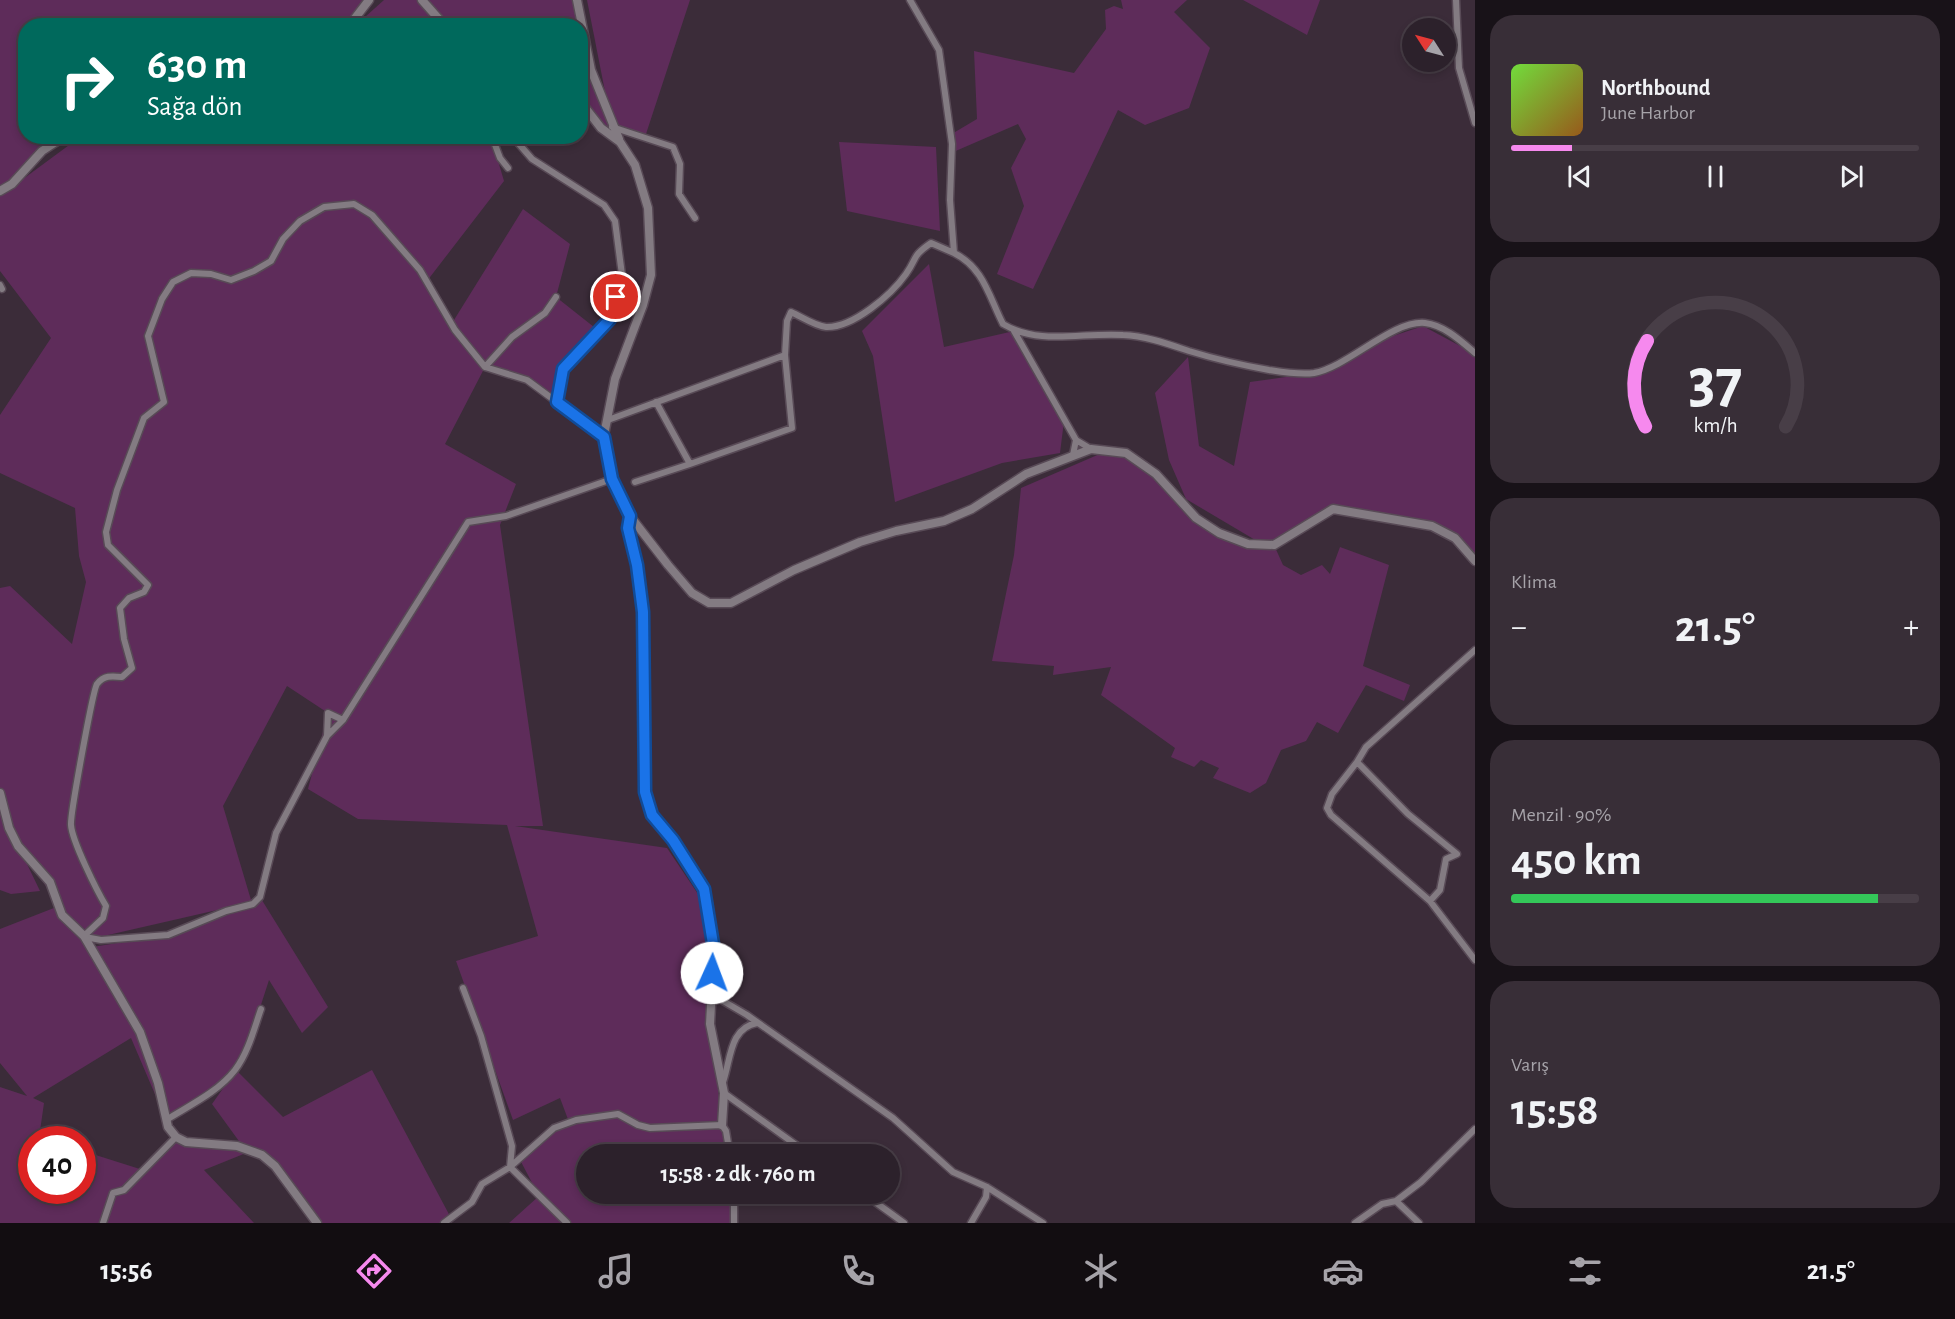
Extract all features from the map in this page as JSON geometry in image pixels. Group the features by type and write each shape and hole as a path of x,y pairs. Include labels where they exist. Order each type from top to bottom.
{"street":[{"path":"355,18 369,0"},
{"path":"422,0 439,18"},
{"path":"577,0 581,18"},
{"path":"910,0 939,50 951,144 950,200 954,253"},
{"path":"1456,0 1459,68 1475,123"},
{"path":"588,55 591,70 612,127 634,165 645,190 652,255 651,275 644,305 615,379 604,437 612,479 630,516 692,593 709,603 731,603 794,570 860,542 896,531 944,521 963,513 1026,474 1090,449 1126,453 1156,474 1196,518 1219,534 1248,544 1274,545 1333,509 1432,526 1455,538 1475,561"},
{"path":"588,111 601,128 620,142"},
{"path":"612,127 673,147 680,164 679,194 695,218"},
{"path":"0,191 12,184 42,151 53,144"},
{"path":"495,144 500,158 508,168"},
{"path":"519,144 531,159 604,205 615,221 622,274 610,319 563,369 557,402"},
{"path":"85,937 103,918 106,906 93,884 70,826 86,728 95,687 100,680 109,676 122,677 132,668 124,639 120,608 129,598 144,592 148,585 108,545 106,532 117,490 144,418 164,402 148,336 162,299 173,282 191,273 211,274 231,280 254,271 271,261 283,239 300,221 324,207 354,204 372,215 420,270 455,330 485,367 527,380 604,437"},
{"path":"635,482 792,428 785,355 787,321 791,312 826,327 837,325 878,304 907,273 916,253 932,243 954,253 977,271 989,289 1003,324 1014,331 1049,337 1124,334 1156,340 1232,364 1282,372 1314,373 1340,362 1403,327 1425,323 1451,333 1475,353"},
{"path":"485,367 512,337 545,313 556,297"},
{"path":"1014,331 1076,440 1090,449"},
{"path":"608,420 785,355"},
{"path":"656,402 690,464"},
{"path":"1073,454 1076,440"},
{"path":"85,937 101,940 168,935 226,911 253,904 260,897 280,823 327,736 343,720 468,522 506,516 612,479"},
{"path":"630,516 628,528 637,565 643,612 645,792 652,815 673,840 704,889 714,950 710,1024 723,1088 722,1125 726,1131 728,1144"},
{"path":"1475,650 1366,747 1358,762 1332,794 1327,808 1331,815 1430,901 1475,960"},
{"path":"327,736 328,713 343,720"},
{"path":"1358,762 1408,814 1457,854 1446,859 1440,890 1430,901"},
{"path":"0,792 9,828 18,846 50,882 62,915 85,937 140,1032 158,1083 166,1120 176,1137 186,1142 237,1146 262,1155 275,1166 317,1223"},
{"path":"463,988 481,1036 512,1146 510,1167"},
{"path":"710,996 718,998 757,1023 893,1118 953,1172 987,1187 1043,1223"},
{"path":"166,1120 212,1092 236,1070 261,1009"},
{"path":"723,1088 738,1034 747,1024 757,1023"},
{"path":"723,1088 796,1144"},
{"path":"444,1223 472,1202 482,1184 510,1167 554,1128 576,1120 618,1114 638,1125 650,1128 722,1125"},
{"path":"1355,1223 1382,1204 1396,1201 1421,1182 1475,1129"},
{"path":"103,1223 113,1192 124,1190 176,1137"},
{"path":"510,1167 567,1223"},
{"path":"971,1223 986,1197 987,1187"},
{"path":"1396,1201 1419,1223"},
{"path":"734,1204 734,1223"},
{"path":"878,1204 904,1223"}],"shaded area":[{"path":"0,0 373,0 357,18 18,18 18,144 58,144 0,192"},
{"path":"384,0 578,0 581,18 364,18"},
{"path":"587,0 690,0 645,137 612,127"},
{"path":"1121,0 1187,0 1174,12 1210,48 1189,108 1145,125 1118,110 1033,289 997,274 1024,206 1011,168 1026,139 1018,124 951,153 950,135 977,119 974,51 1074,73 1106,29 1105,10 1114,6 1123,9"},
{"path":"1243,0 1320,0 1307,35"},
{"path":"588,54 612,135 588,109"},
{"path":"839,142 936,147 940,231 847,211"},
{"path":"71,144 493,144 504,181 427,281 454,320 523,209 570,244 556,297 599,331 563,369 557,402 527,380 485,367 445,444 516,484 500,525 543,826 515,826 667,848 702,900 708,940 710,1024 725,1144 576,1144 576,1204 731,1204 730,1223 509,1223 539,1196 519,1158 569,1122 560,1098 513,1120 456,961 538,936 507,825 358,819 308,789 328,713 287,686 223,806 251,900 260,897 328,1007 302,1033 269,980 248,1045 229,1076 166,1120 131,1038 33,1098 44,1103 41,1126 18,1126 18,1204 96,1204 96,1155 143,1170 176,1137 244,1148 212,1104 236,1070 283,1117 372,1070 451,1218 443,1223 318,1223 262,1155 251,1151 204,1170 254,1223 0,1223 0,1087 27,1096 0,1063 0,929 59,906 16,841 40,891 11,894 0,890 0,798 13,834 0,788 0,588 10,586 72,644 86,582 79,556 75,508 0,473 0,415 51,338 0,271 0,196","holes":["239,905 162,936 92,947 101,970 61,909 95,938"]},
{"path":"929,264 944,347 1014,331 1064,421 1060,453 1002,463 895,502 873,356 862,331"},
{"path":"1423,326 1475,354 1475,561 1455,538 1390,518 1333,509 1274,545 1283,565 1301,575 1322,565 1330,574 1340,547 1389,565 1363,666 1410,685 1404,701 1366,685 1338,733 1317,722 1306,741 1281,750 1266,783 1250,793 1213,778 1219,768 1201,760 1194,767 1171,757 1175,748 1101,695 1111,667 1053,675 1054,666 992,661 1014,555 1021,488 1109,450 1140,462 1196,518 1219,533 1262,544 1186,499 1169,460 1155,393 1188,357 1199,446 1234,466 1250,382 1314,373 1372,343"}],"route":[{"path":"616,297 610,319 563,369 557,402 604,437 612,479 630,516 628,528 637,565 643,612 645,792 652,815 673,840 704,889 714,950 712,973"}]}
